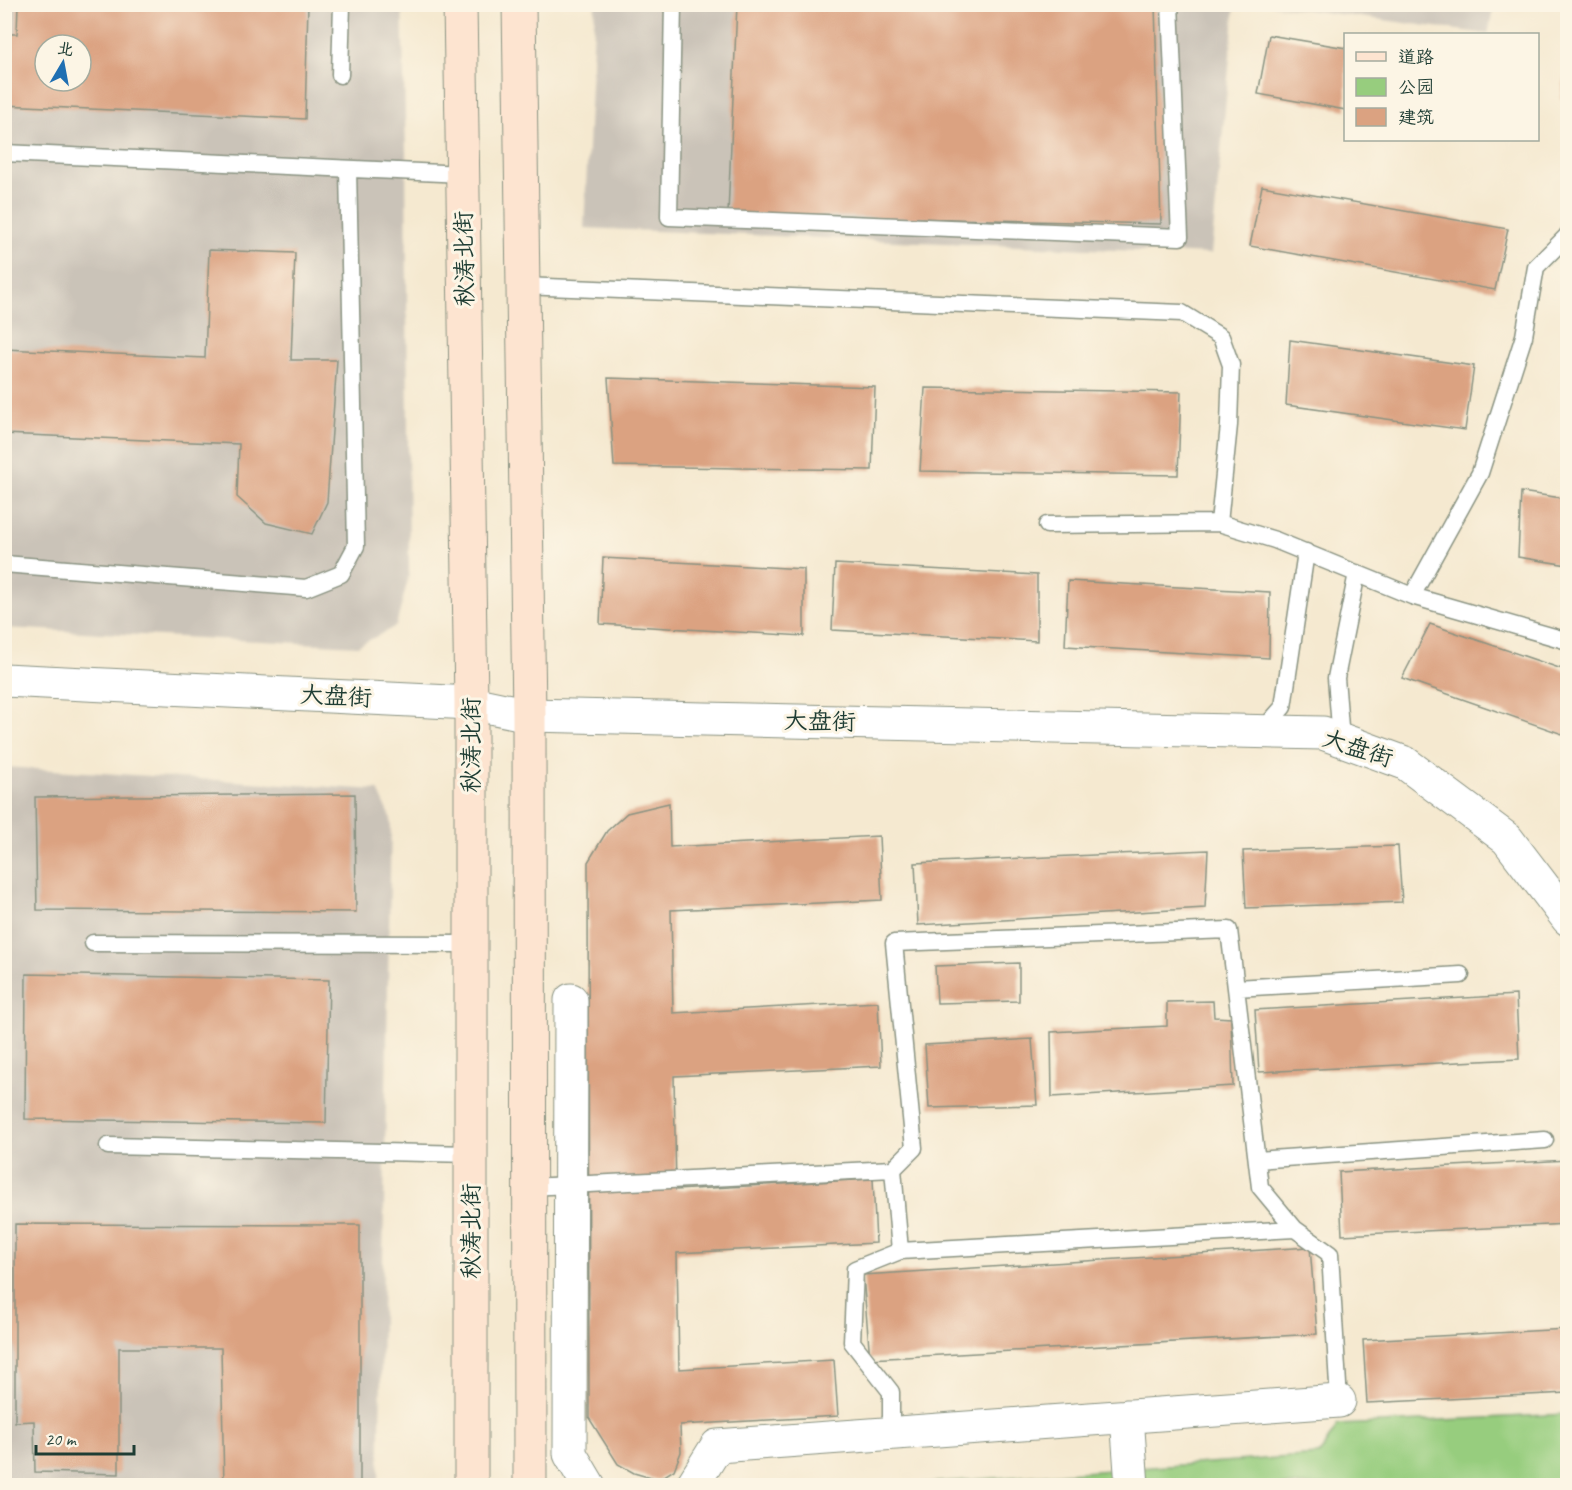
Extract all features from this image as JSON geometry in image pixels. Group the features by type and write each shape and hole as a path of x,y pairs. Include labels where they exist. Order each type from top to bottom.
{"main road":[{"name":"秋涛北街","path":"460,4 471,703 471,1485"},
{"path":"519,4 529,715 530,1485"}],"street":[{"name":"大盘街","path":"4,680 471,703 529,715 1323,733 1405,764 1508,839 1568,919"},
{"path":"571,1000 570,1454 589,1485"},
{"path":"692,1485 717,1446 1339,1401"},
{"path":"1127,1416 1132,1485"}],"lane":[{"path":"340,75 342,4"},
{"path":"673,4 669,218 1180,237 1170,4"},
{"path":"4,153 463,174"},
{"path":"4,564 306,588 341,574 356,546 348,169"},
{"path":"1412,596 1480,473 1524,336 1536,267 1568,234"},
{"path":"523,286 1182,314 1221,337 1231,365 1229,425 1219,523"},
{"path":"1047,525 1219,523 1275,540 1412,596 1568,641"},
{"path":"1263,731 1283,707 1306,552"},
{"path":"1341,740 1336,678 1357,573"},
{"path":"529,1187 893,1169 914,1148 894,943 1229,930 1260,1186 1295,1229 1330,1254 1339,1401"},
{"path":"93,943 471,944"},
{"path":"1236,988 1461,975"},
{"path":"1257,1160 1545,1140"},
{"path":"108,1146 471,1154"},
{"path":"893,1169 900,1251"},
{"path":"891,1434 891,1392 852,1342 855,1269 900,1251 1295,1229"}],"shaded area":[{"path":"4,5 402,5 406,151 409,575 396,626 358,646 5,628"},
{"path":"595,5 1235,5 1211,254 584,228"},
{"path":"1270,5 1494,5 1488,33"},
{"path":"4,767 378,790 391,819 379,1485 5,1485"}],"green space":[{"path":"1567,1414 1567,1485 886,1486 1319,1455 1338,1425"}],"building":[{"path":"18,4 308,4 305,119 4,105 4,34 17,34"},
{"path":"737,4 1155,4 1161,224 728,214"},
{"path":"1269,35 1344,48 1344,110 1258,94"},
{"path":"1566,70 1568,70 1568,101 1561,99"},
{"path":"1262,186 1508,229 1495,290 1250,246"},
{"path":"209,250 295,253 291,360 337,360 327,502 312,534 266,523 237,497 239,444 4,434 4,349 205,358"},
{"path":"1290,340 1474,366 1465,430 1286,405"},
{"path":"608,378 875,387 872,470 614,466"},
{"path":"925,388 1181,392 1178,475 920,471"},
{"path":"1521,492 1568,499 1568,565 1518,557"},
{"path":"603,558 804,569 804,636 600,624"},
{"path":"835,564 1037,575 1037,641 832,630"},
{"path":"1068,581 1270,592 1269,658 1065,646"},
{"path":"1430,624 1568,671 1568,736 1402,678"},
{"path":"355,794 356,912 37,910 35,797"},
{"path":"669,803 670,847 879,836 882,900 671,910 673,1013 878,1002 881,1066 674,1076 676,1190 873,1179 876,1243 677,1253 679,1369 834,1360 838,1416 680,1425 681,1452 674,1470 658,1480 634,1473 618,1464 589,1418 588,862 607,831 627,813"},
{"path":"1398,846 1402,902 1246,908 1243,851"},
{"path":"1208,850 1205,908 918,925 915,863"},
{"path":"1019,963 1019,1001 937,1003 935,966"},
{"path":"26,974 329,980 326,1123 25,1119"},
{"path":"1516,995 1519,1059 1259,1072 1255,1010"},
{"path":"1213,1001 1214,1017 1231,1018 1233,1086 1052,1097 1051,1032 1167,1026 1167,1002"},
{"path":"1032,1039 1037,1105 929,1108 925,1045"},
{"path":"1568,1160 1568,1224 1342,1235 1339,1172"},
{"path":"15,1224 360,1225 360,1486 224,1486 221,1348 119,1348 119,1474 35,1472 34,1421 15,1422"},
{"path":"1310,1247 1317,1334 870,1359 863,1275"},
{"path":"1568,1329 1568,1393 1367,1403 1363,1340"}]}
